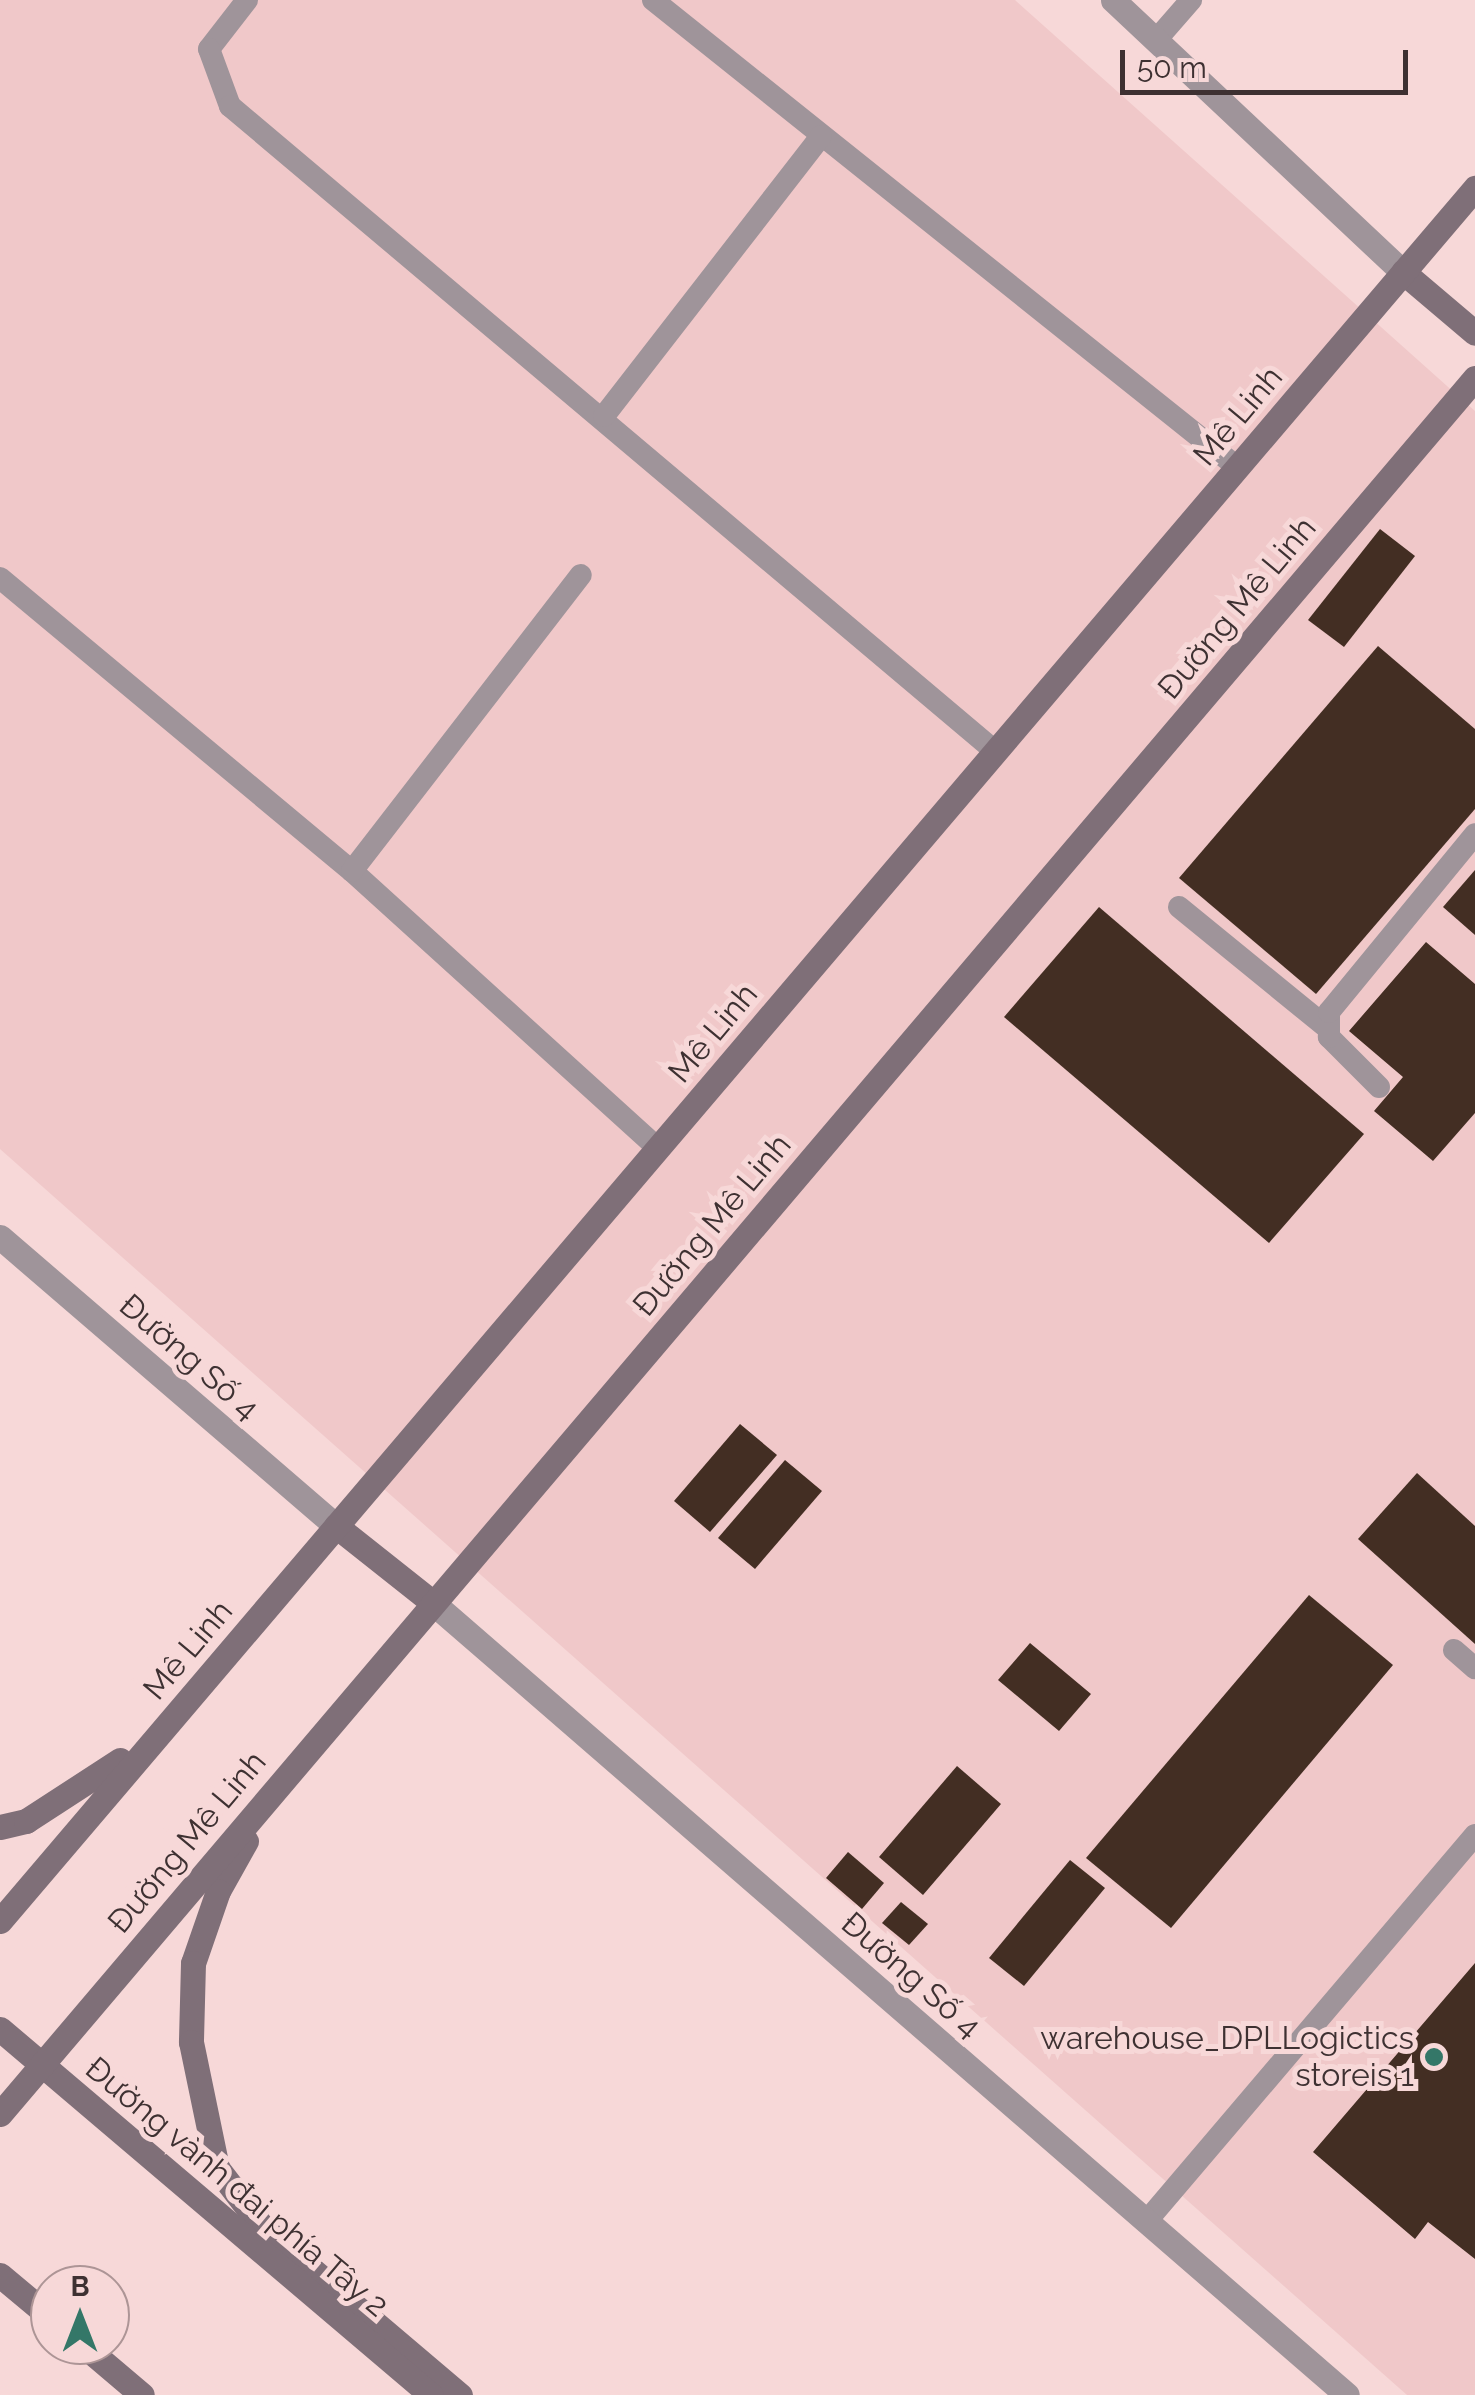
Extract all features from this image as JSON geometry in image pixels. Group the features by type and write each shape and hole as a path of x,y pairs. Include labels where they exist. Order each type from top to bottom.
{"main road":[{"name":"Mê Linh","path":"0,1920 1475,188"},
{"path":"1403,272 1475,334"},
{"name":"Đường Mê Linh","path":"0,2114 1475,378"},
{"path":"336,1526 434,1603"},
{"path":"0,1827 26,1821 97,1780 188,1700"},
{"path":"275,1789 218,1892 193,1963 191,2042 216,2168 264,2229 460,2395"},
{"name":"Đường vành đai phía Tây 2","path":"0,2029 431,2395"},
{"path":"0,2275 30,2300"},
{"path":"107,2365 142,2395"}],"street":[{"path":"1113,0 1403,272"},
{"name":"Đường Số 4","path":"0,1238 336,1526"},
{"name":"Đường Số 4","path":"434,1603 1347,2395"}],"lane":[{"path":"247,0 208,49 230,106 604,416 995,750"},
{"path":"653,0 1237,467"},
{"path":"1158,39 1191,0"},
{"path":"604,416 821,136"},
{"path":"352,870 581,574"},
{"path":"0,578 352,870 658,1148"},
{"path":"1324,1026 1329,1012 1475,834"},
{"path":"1179,907 1324,1026 1379,1086"},
{"path":"1454,1650 1475,1668"},
{"path":"1146,2222 1475,1835"}],"shaded area":[{"path":"0,0 1015,0 1475,411 1475,2395 1407,2395 0,1149"}],"building":[{"path":"1380,529 1415,556 1344,647 1308,620"},
{"path":"1378,646 1475,729 1475,809 1316,994 1179,878"},
{"path":"1475,870 1475,935 1443,907"},
{"path":"1099,907 1364,1134 1269,1243 1004,1017"},
{"path":"1426,942 1475,984 1475,1113 1433,1161 1374,1111 1403,1077 1349,1031"},
{"path":"740,1424 777,1455 710,1532 674,1501"},
{"path":"785,1460 822,1491 755,1569 718,1538"},
{"path":"1417,1473 1475,1526 1475,1644 1358,1539"},
{"path":"1309,1595 1393,1665 1171,1928 1086,1858"},
{"path":"1030,1643 1091,1694 1059,1731 998,1680"},
{"path":"957,1766 1001,1804 923,1895 879,1857"},
{"path":"848,1852 884,1883 862,1909 826,1878"},
{"path":"1070,1860 1105,1888 1024,1986 989,1958"},
{"path":"901,1902 928,1924 909,1945 882,1923"},
{"name":"warehouse_DPLLogictics storeis 1","path":"1475,1963 1475,2259 1428,2222 1415,2239 1313,2152"}],"place":[{"name":"warehouse_DPLLogictics storeis 1","path":"1434,2057"}]}
